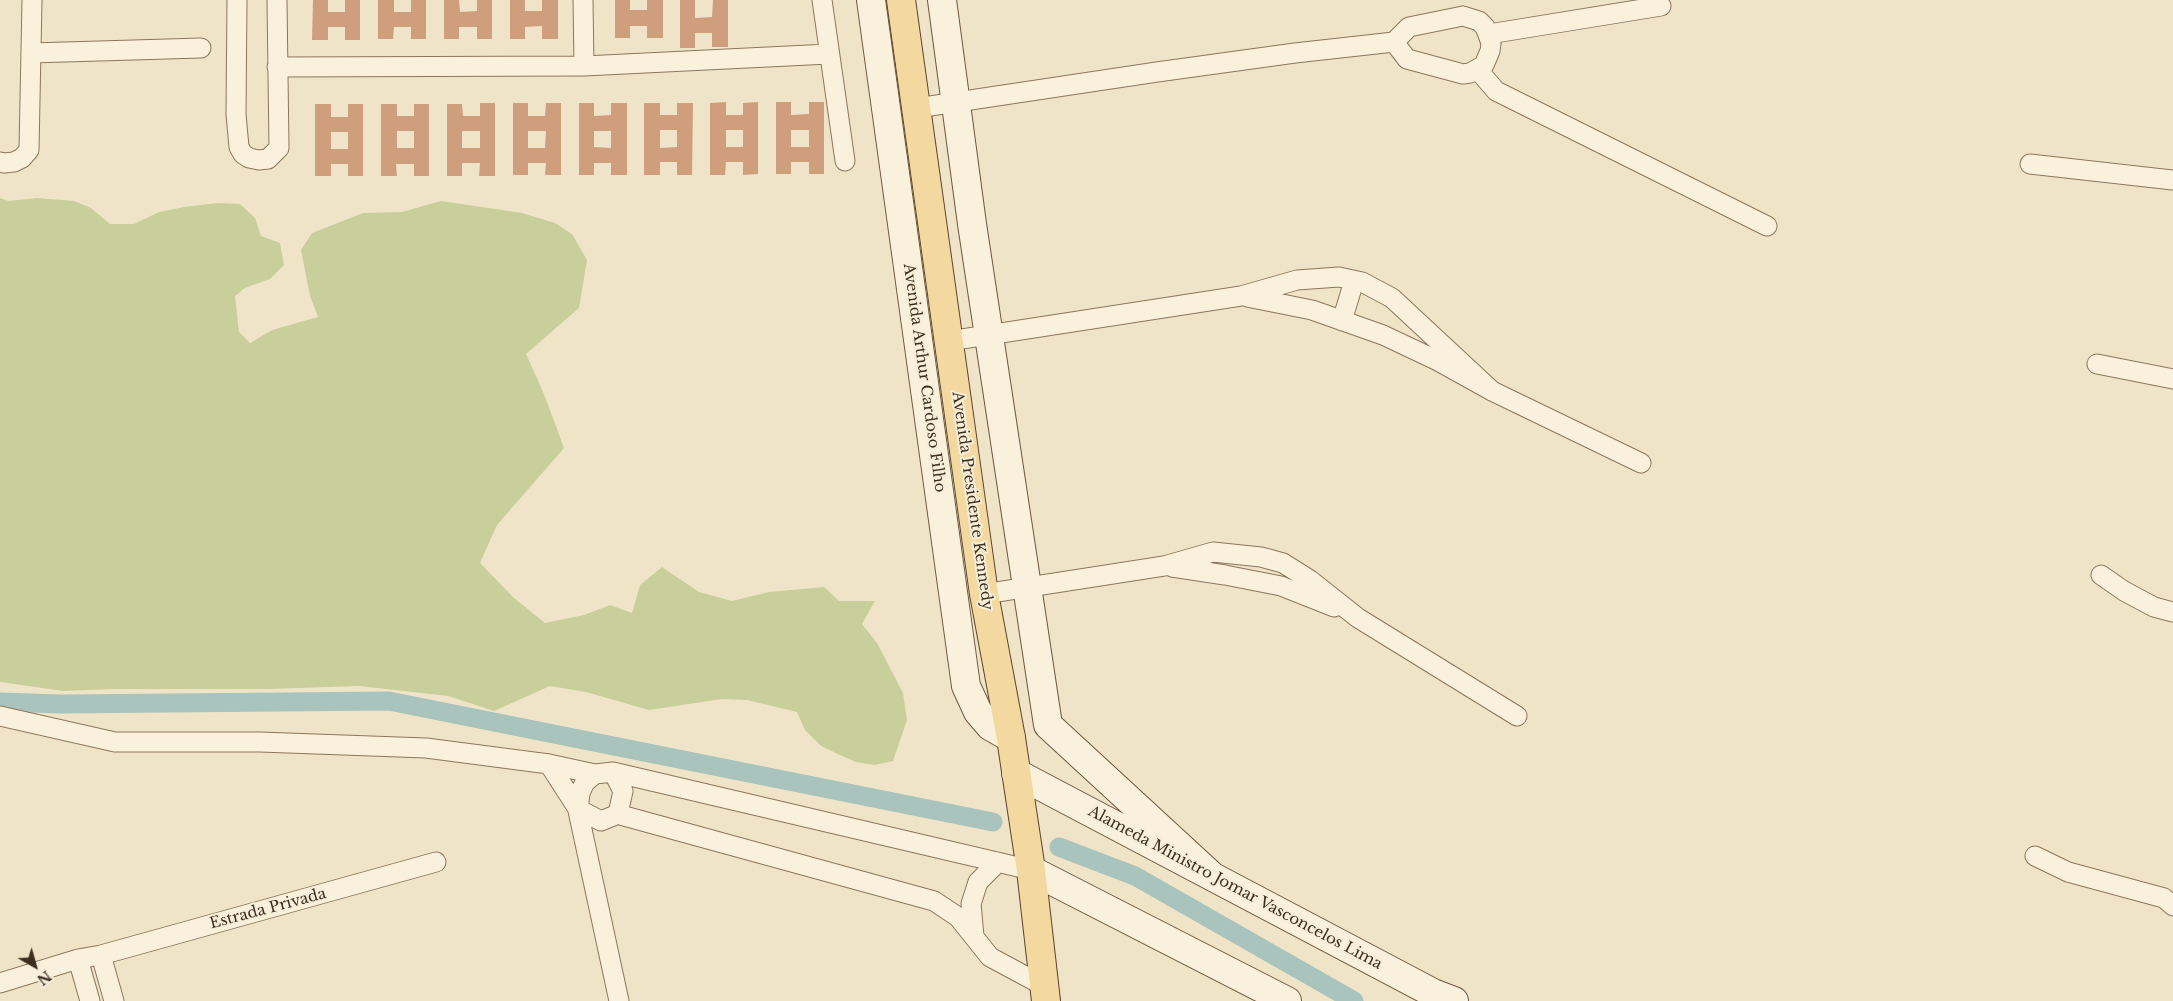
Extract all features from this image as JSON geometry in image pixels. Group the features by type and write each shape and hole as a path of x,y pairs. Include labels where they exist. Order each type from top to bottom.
{"main road":[{"name":"Avenida Arthur Cardoso Filho","path":"871,0 966,686 978,712 990,726 1011,738"},
{"name":"Avenida Presidente Kennedy","path":"901,0 984,594 1011,738 1031,870 1045,994"},
{"path":"942,0 989,334 1048,725 1213,877"},
{"name":"Alameda Ministro Jomar Vasconcelos Lima","path":"1016,773 1433,993 1454,1001"},
{"path":"1031,870 1287,1001"}],"street":[{"path":"0,162 14,162 22,158 29,150 32,0"},
{"path":"237,0 236,114 239,147 242,154 259,160 268,159 279,148 277,0"},
{"path":"583,0 584,66"},
{"path":"822,0 828,54 845,161"},
{"path":"1489,34 1661,6"},
{"path":"917,108 1236,61 1394,42 1409,27 1464,16 1479,21 1489,34 1490,50 1484,64 1478,70 1463,74 1407,60 1394,42"},
{"path":"31,53 201,48"},
{"path":"277,67 584,66 828,54"},
{"path":"1478,70 1496,91 1767,226"},
{"path":"2030,164 2173,180"},
{"path":"949,341 1241,296 1297,280 1339,277 1362,282 1392,298 1492,392"},
{"path":"1342,321 1354,280"},
{"path":"1241,296 1312,310 1398,342 1438,361 1492,392 1641,463"},
{"path":"2097,364 2173,379"},
{"path":"984,594 1164,566 1213,552 1261,557 1283,563 1310,580 1358,618 1516,716"},
{"path":"2101,575 2124,591 2154,607 2173,612"},
{"path":"0,716 115,742 260,742 426,748 607,772 1031,870"},
{"path":"549,764 578,809 934,901 958,917 990,957 1045,994"},
{"path":"607,772 585,782 580,793 578,809 619,1001"},
{"path":"587,851 623,791 607,772"},
{"path":"2035,856 2068,872 2170,900"},
{"name":"Estrada Privada","path":"0,983 78,959 101,955 436,862"},
{"path":"974,936 971,904 978,882 998,862"},
{"path":"101,955 114,1001"},
{"path":"78,959 90,1001"}],"green space":[{"path":"0,198 9,201 37,198 74,201 91,208 110,224 134,224 159,212 184,207 218,203 240,204 255,218 261,236 280,243 284,265 270,279 245,288 235,296 239,332 250,343 272,330 318,317 310,296 301,250 312,233 363,213 402,212 441,201 522,213 555,223 572,234 587,260 579,308 526,354 544,394 564,448 497,525 480,563 514,598 545,623 584,615 610,605 632,613 640,585 662,567 699,592 732,601 769,592 824,587 839,601 875,601 862,624 877,643 903,693 907,720 893,761 874,765 856,762 821,746 805,730 797,712 747,700 722,699 649,710 586,692 550,686 494,711 448,696 359,686 63,691 0,682"}],"building":[{"path":"313,0 328,0 328,12 345,12 345,0 360,0 360,40 345,40 345,27 328,27 328,40 312,40"},
{"path":"378,0 394,0 394,12 411,12 411,0 426,0 426,39 411,39 411,27 394,27 393,39 378,39"},
{"path":"444,0 459,0 460,12 477,11 477,0 492,0 492,39 477,39 477,27 459,27 459,39 444,39"},
{"path":"510,0 525,0 525,11 542,11 542,0 558,0 558,39 542,39 542,26 525,27 525,39 510,39"},
{"path":"615,0 630,0 630,10 647,10 647,0 663,0 663,38 647,38 647,26 630,26 630,38 615,38"},
{"path":"680,0 695,0 695,18 712,17 713,0 728,0 728,47 712,47 712,33 695,33 695,48 680,48"},
{"path":"726,102 726,115 743,115 743,103 758,102 758,174 743,175 743,162 726,162 725,175 710,175 710,103","holes":["726,130 743,130 743,147 726,147"]},
{"path":"776,102 791,102 791,115 809,114 809,102 824,102 824,174 809,174 809,162 791,162 791,174 776,174","holes":["791,130 809,130 809,147 791,147"]},
{"path":"480,103 495,103 495,176 479,176 480,163 462,163 462,176 447,176 447,104 462,104 463,116 480,116","holes":["462,131 480,131 480,148 462,148"]},
{"path":"513,103 528,103 528,116 545,116 546,103 561,103 561,175 545,175 546,163 528,163 528,175 513,175","holes":["528,131 546,131 545,148 528,148"]},
{"path":"579,103 594,103 594,116 611,115 611,103 627,103 627,175 611,175 611,163 594,163 594,175 579,175","holes":["594,131 611,131 611,148 594,147"]},
{"path":"644,103 660,103 660,115 677,115 677,103 693,103 692,175 677,175 677,162 660,162 660,175 644,175","holes":["660,130 677,130 677,147 660,148"]},
{"path":"315,104 331,104 331,117 348,117 348,104 363,104 363,176 348,176 348,164 331,164 331,176 315,176","holes":["331,132 348,132 348,149 331,149"]},
{"path":"381,104 397,104 397,116 414,116 414,104 429,104 429,176 414,176 414,164 396,164 397,176 381,176","holes":["397,131 414,131 414,148 397,148"]}],"waterway":[{"path":"0,702 62,704 389,701 993,822"},
{"path":"1059,847 1135,876 1354,1001"}]}
